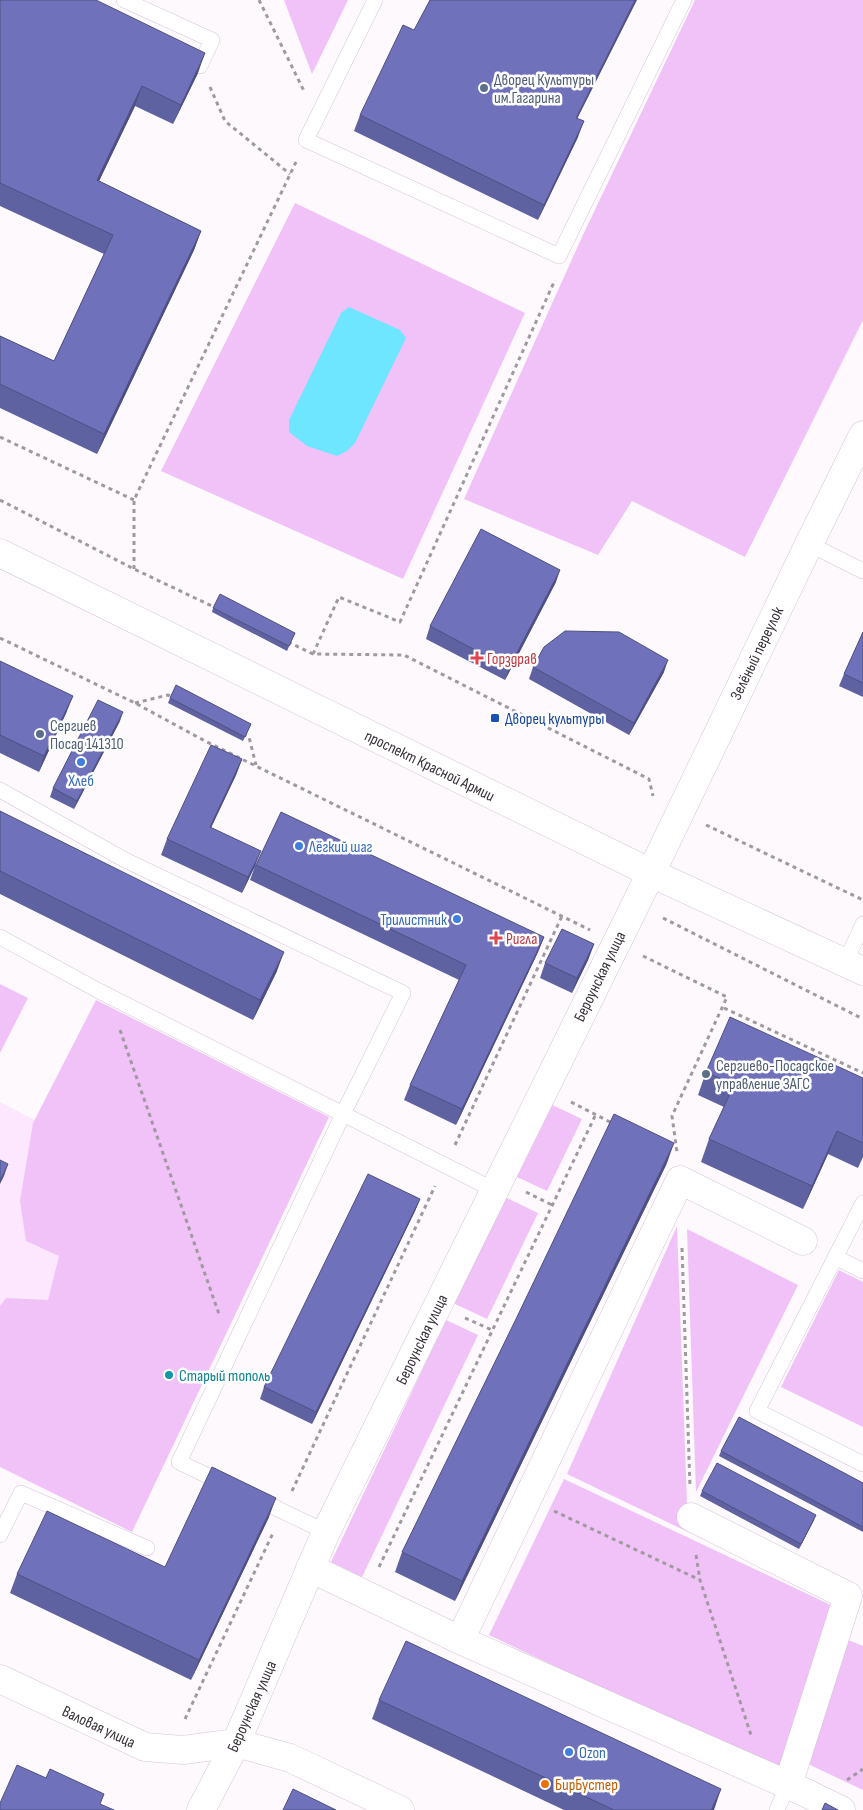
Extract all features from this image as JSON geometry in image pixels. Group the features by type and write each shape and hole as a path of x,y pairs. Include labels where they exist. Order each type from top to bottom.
{"street":[{"name":"Зелёный переулок","path":"651,873 863,435"},
{"name":"проспект Красной Армии","path":"0,553 651,873 854,967"},
{"name":"Бероунская улица","path":"200,1810 236,1743 326,1532 651,873"},
{"path":"460,1640 680,1180 803,1241"},
{"path":"691,1517 848,1596 788,1785"},
{"path":"310,1568 460,1640 841,1810"},
{"name":"Валовая улица","path":"0,1679 145,1747 183,1750 236,1743 290,1758 400,1810"}],"lane":[{"path":"124,0 212,40 200,66"},
{"path":"375,0 306,140 559,256 684,0"},
{"path":"809,544 863,571"},
{"path":"0,790 125,860 403,993 343,1114 179,1462 326,1532"},
{"path":"854,967 863,924"},
{"path":"0,938 108,995 494,1190"},
{"path":"863,1203 757,1411 863,1464"},
{"path":"835,1258 863,1271"},
{"path":"0,1535 21,1493 147,1548"},
{"path":"777,1810 788,1785"}],"path":[{"path":"259,0 306,94"},
{"path":"134,569 134,500 306,140"},
{"path":"313,654 339,597 400,622 559,271"},
{"path":"0,437 134,500"},
{"path":"0,500 134,569 224,612"},
{"path":"0,638 727,997 724,1008 672,1116 678,1158 669,1153"},
{"path":"286,642 313,654 404,655 649,779 654,799 863,900"},
{"path":"134,703 168,695 176,700"},
{"path":"241,733 249,737 256,766"},
{"path":"635,904 863,1019"},
{"path":"171,1749 562,916"},
{"path":"108,995 232,1351"},
{"path":"724,1008 863,1073"},
{"path":"544,1088 620,1127"},
{"path":"366,1594 596,1114"},
{"path":"682,1240 691,1517 700,1580 753,1744"},
{"path":"528,1499 700,1580"}],"shaded area":[{"path":"284,0 348,0 312,74"},
{"path":"695,0 863,0 863,320 745,557 632,501 598,555 464,499 582,237"},
{"path":"295,203 525,313 403,579 161,471"},
{"path":"0,984 28,998 0,1053"},
{"path":"96,1000 329,1117 132,1532 0,1467 0,1306 6,1298 48,1300 59,1256 26,1241 20,1201 33,1123"},
{"path":"0,1102 144,1176 0,1456"},
{"path":"550,1104 582,1119 547,1191 517,1177"},
{"path":"505,1197 538,1213 487,1319 453,1303"},
{"path":"677,1226 688,1532 567,1474"},
{"path":"687,1229 798,1285 696,1492"},
{"path":"839,1270 863,1282 863,1427 781,1387"},
{"path":"446,1320 478,1335 362,1577 331,1562"},
{"path":"564,1479 835,1607 784,1774 489,1635"},
{"path":"846,1639 863,1646 863,1790 808,1764"}],"water":[{"path":"349,307 400,330 406,338 355,443 347,451 337,456 307,446 289,432 289,420 341,313"}],"building":[{"path":"0,0 96,0 205,53 181,105 142,86 97,180 201,231 104,434 0,384 0,336 54,361 113,235 0,183"},
{"name":"Дворец Культуры им.Гагарина","path":"430,0 635,0 576,118 584,121 544,205 360,115 403,25 414,30"},
{"path":"481,529 560,570 509,668 430,626"},
{"path":"220,594 295,633 289,646 213,608"},
{"path":"565,631 619,632 668,660 634,723 533,667 544,647"},
{"path":"863,632 863,683 844,674"},
{"path":"0,661 73,696 44,756 0,735"},
{"path":"176,685 251,724 245,737 170,698"},
{"path":"98,700 123,712 77,801 53,788"},
{"path":"211,745 242,759 210,827 261,851 248,877 167,839"},
{"path":"0,811 284,952 260,1000 0,871"},
{"path":"281,812 544,937 462,1109 410,1085 466,965 256,865"},
{"path":"562,929 594,944 577,978 545,963"},
{"path":"730,1017 863,1078 863,1143 837,1131 812,1186 709,1139 734,1085 706,1072"},
{"path":"614,1114 674,1143 462,1581 402,1552"},
{"path":"0,1160 8,1164 0,1181"},
{"path":"368,1174 420,1199 316,1412 264,1387"},
{"path":"739,1417 863,1483 863,1527 721,1451"},
{"path":"717,1463 816,1515 801,1544 702,1491"},
{"path":"212,1467 276,1498 199,1660 17,1574 47,1511 165,1567"},
{"path":"406,1641 721,1789 711,1810 614,1810 379,1700"},
{"path":"17,1765 46,1778 50,1769 104,1794 100,1804 114,1810 0,1810 0,1803"},
{"path":"293,1789 336,1810 283,1810"},
{"path":"825,1803 838,1810 822,1810"}],"place":[{"name":"Дворец Культуры им.Гагарина","path":"484,88"},
{"name":"Горздрав","path":"477,658"},
{"name":"Дворец культуры","path":"495,718"},
{"name":"Сергиев Посад 141310","path":"40,734"},
{"name":"Хлеб","path":"81,762"},
{"name":"Лёгкий шаг","path":"299,846"},
{"name":"Трилистник","path":"457,919"},
{"name":"Ригла","path":"496,938"},
{"name":"Сергиево-Посадское управление ЗАГС","path":"706,1074"},
{"name":"Старый тополь","path":"169,1375"},
{"name":"Ozon","path":"569,1752"},
{"name":"БирБустер","path":"545,1784"}]}
